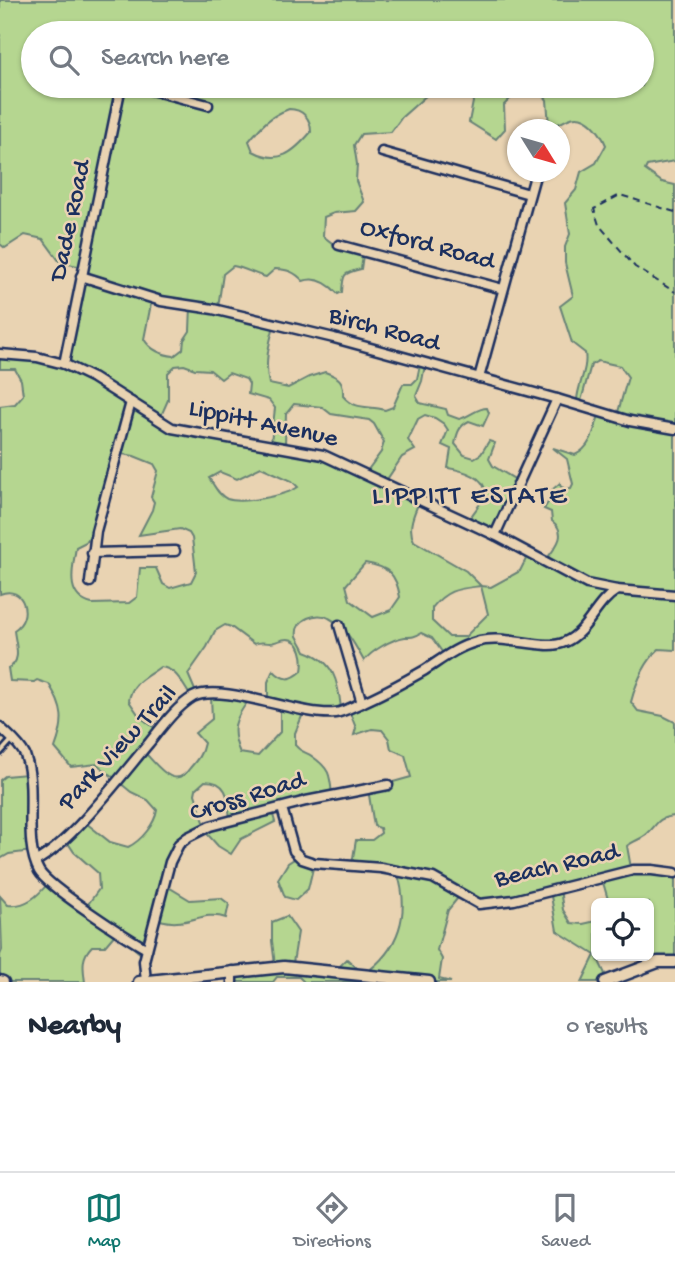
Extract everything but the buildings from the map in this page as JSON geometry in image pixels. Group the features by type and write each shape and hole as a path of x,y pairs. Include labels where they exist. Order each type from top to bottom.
{"street":[{"name":"Dade Road","path":"64,364 118,98"},
{"path":"181,98 208,105"},
{"path":"382,152 529,194"},
{"path":"479,379 533,182"},
{"name":"Oxford Road","path":"339,245 503,289"},
{"name":"Birch Road","path":"81,276 162,301 213,309 334,338 630,421 675,429"},
{"name":"Lippitt Avenue","path":"0,354 37,357 64,364 93,378 173,428 323,455 495,535 575,580 617,590 675,595"},
{"path":"495,535 557,399"},
{"path":"90,582 96,531 131,402"},
{"path":"92,553 175,551"},
{"name":"Park View Trail","path":"36,861 50,854 88,814 167,721 192,698 200,695 230,696 334,713 362,703 473,642 501,639 561,645 576,636 601,603 617,590"},
{"path":"339,625 362,703"},
{"path":"0,727 24,753 32,811 32,844 39,870 52,884 147,950"},
{"name":"Cross Road","path":"143,981 144,961 170,862 180,844 193,833 346,792 388,785"},
{"name":"Beach Road","path":"282,808 294,851 302,859 314,863 381,868 433,878 480,904 514,900 633,870 675,873"},
{"path":"605,982 658,962 675,962"},
{"path":"143,981 232,977 284,967 429,982"}],"lane":[{"path":"0,753 12,739"}],"path":[{"path":"675,212 620,195 594,209 599,225 635,267 675,292"}],"green space":[{"path":"0,0 675,0 675,161 647,166 645,170 662,182 675,185 675,650 659,649 641,674 631,702 638,711 663,716 675,722 675,816 661,820 645,836 627,846 631,868 675,873 675,961 648,962 648,961 654,961 654,898 608,898 602,879 560,889 563,910 571,923 591,922 591,952 557,931 550,890 482,902 461,894 448,910 437,950 442,959 439,979 451,982 304,982 299,977 277,977 273,982 229,982 230,973 275,965 272,922 287,916 298,932 293,963 336,970 347,959 364,974 386,954 399,929 403,902 397,872 352,864 356,840 372,840 381,833 380,828 374,826 368,789 411,777 405,755 391,749 389,739 382,730 372,729 354,735 356,728 348,708 445,656 432,638 421,633 388,643 364,661 340,626 319,615 303,621 297,630 297,636 305,651 322,660 333,673 341,708 305,709 295,733 295,745 326,769 332,795 272,811 275,822 241,839 231,854 218,846 202,828 175,846 162,883 190,900 221,898 229,904 226,918 206,916 183,922 154,919 141,954 116,933 105,946 92,946 88,950 84,962 85,982 0,982 0,896 8,905 20,904 36,896 49,882 86,907 99,889 98,873 74,852 64,837 81,819 110,842 128,847 147,832 157,810 148,800 131,792 97,764 71,767 55,748 61,715 58,701 49,684 37,680 10,681 8,668 17,657 14,630 20,625 25,611 20,598 15,594 0,594 0,406 15,404 23,395 21,380 15,369 0,369 0,352 18,351 61,362 82,267 60,262 43,239 25,235 5,248 0,244","holes":["21,21 654,21 654,98 545,98 548,119 583,118 593,125 606,145 596,163 581,172 576,190 565,203 570,234 565,247 565,263 573,296 560,306 572,343 585,353 577,400 581,401 591,365 598,361 620,366 628,377 618,412 601,409 586,447 575,455 553,448 567,459 573,484 566,489 561,487 560,483 552,490 551,498 544,509 551,512 552,521 559,531 559,541 545,561 529,553 520,571 491,587 481,586 466,571 414,541 411,526 420,500 386,481 402,457 415,450 408,440 418,419 425,415 435,418 448,430 442,445 451,449 448,468 473,476 483,484 483,499 469,520 493,532 516,480 493,466 489,459 495,443 489,441 481,454 474,458 464,455 455,444 459,430 469,421 483,426 489,413 487,408 459,419 448,415 446,409 420,403 416,396 426,360 421,360 417,379 412,384 403,384 393,407 385,410 358,406 348,401 343,396 340,380 325,372 288,388 269,384 267,361 275,322 218,307 223,274 233,266 266,277 275,269 287,270 303,281 318,280 338,294 342,292 345,275 361,269 363,255 336,246 323,236 324,217 356,211 364,202 356,181 354,145 361,134 391,132 402,117 423,98 21,98","289,109 302,113 308,119 311,132 285,155 270,157 253,151 249,141 271,118","152,299 191,305 190,331 184,340 183,349 174,356 157,351 144,339","175,366 210,370 221,379 229,373 246,379 249,384 248,394 269,400 275,408 271,442 171,425 160,418 168,400 168,373","294,404 322,407 331,414 369,420 384,442 381,452 367,471 341,459 285,444 286,414","116,453 134,456 154,464 158,471 151,497 154,502 152,510 139,535 180,529 189,533 196,572 191,582 170,588 163,584 156,568 140,568 137,597 129,603 92,604 77,595 72,572 76,547 86,542 93,531","261,467 292,481 298,487 263,498 234,500 224,497 209,478 220,472 237,479","365,563 390,572 400,597 391,610 373,617 350,600 346,585","481,586 488,614 465,637 449,637 432,621 432,608 448,593","225,625 254,644 292,640 299,646 303,661 302,671 294,677 284,678 273,670 268,682 268,697 280,704 280,732 258,756 240,753 235,738 237,719 249,700 211,696 212,719 195,733 204,743 202,750 184,775 171,776 142,750 156,729 140,717 129,701 130,694 136,685 160,667 175,673 190,695 197,695 188,674 215,631","205,781 219,784 223,788 230,820 203,827 204,822 195,794 196,789"]},
{"path":"473,98 511,98 504,105 505,129 496,139 469,122"},
{"path":"27,774 33,851 9,854 0,859 0,780 5,776"},
{"path":"299,856 314,864 308,889 296,900 285,897 278,879 288,863"},
{"path":"592,961 599,961 607,978 603,982 582,982"}],"district":[{"name":"LIPPITT ESTATE","path":"470,497"}]}
